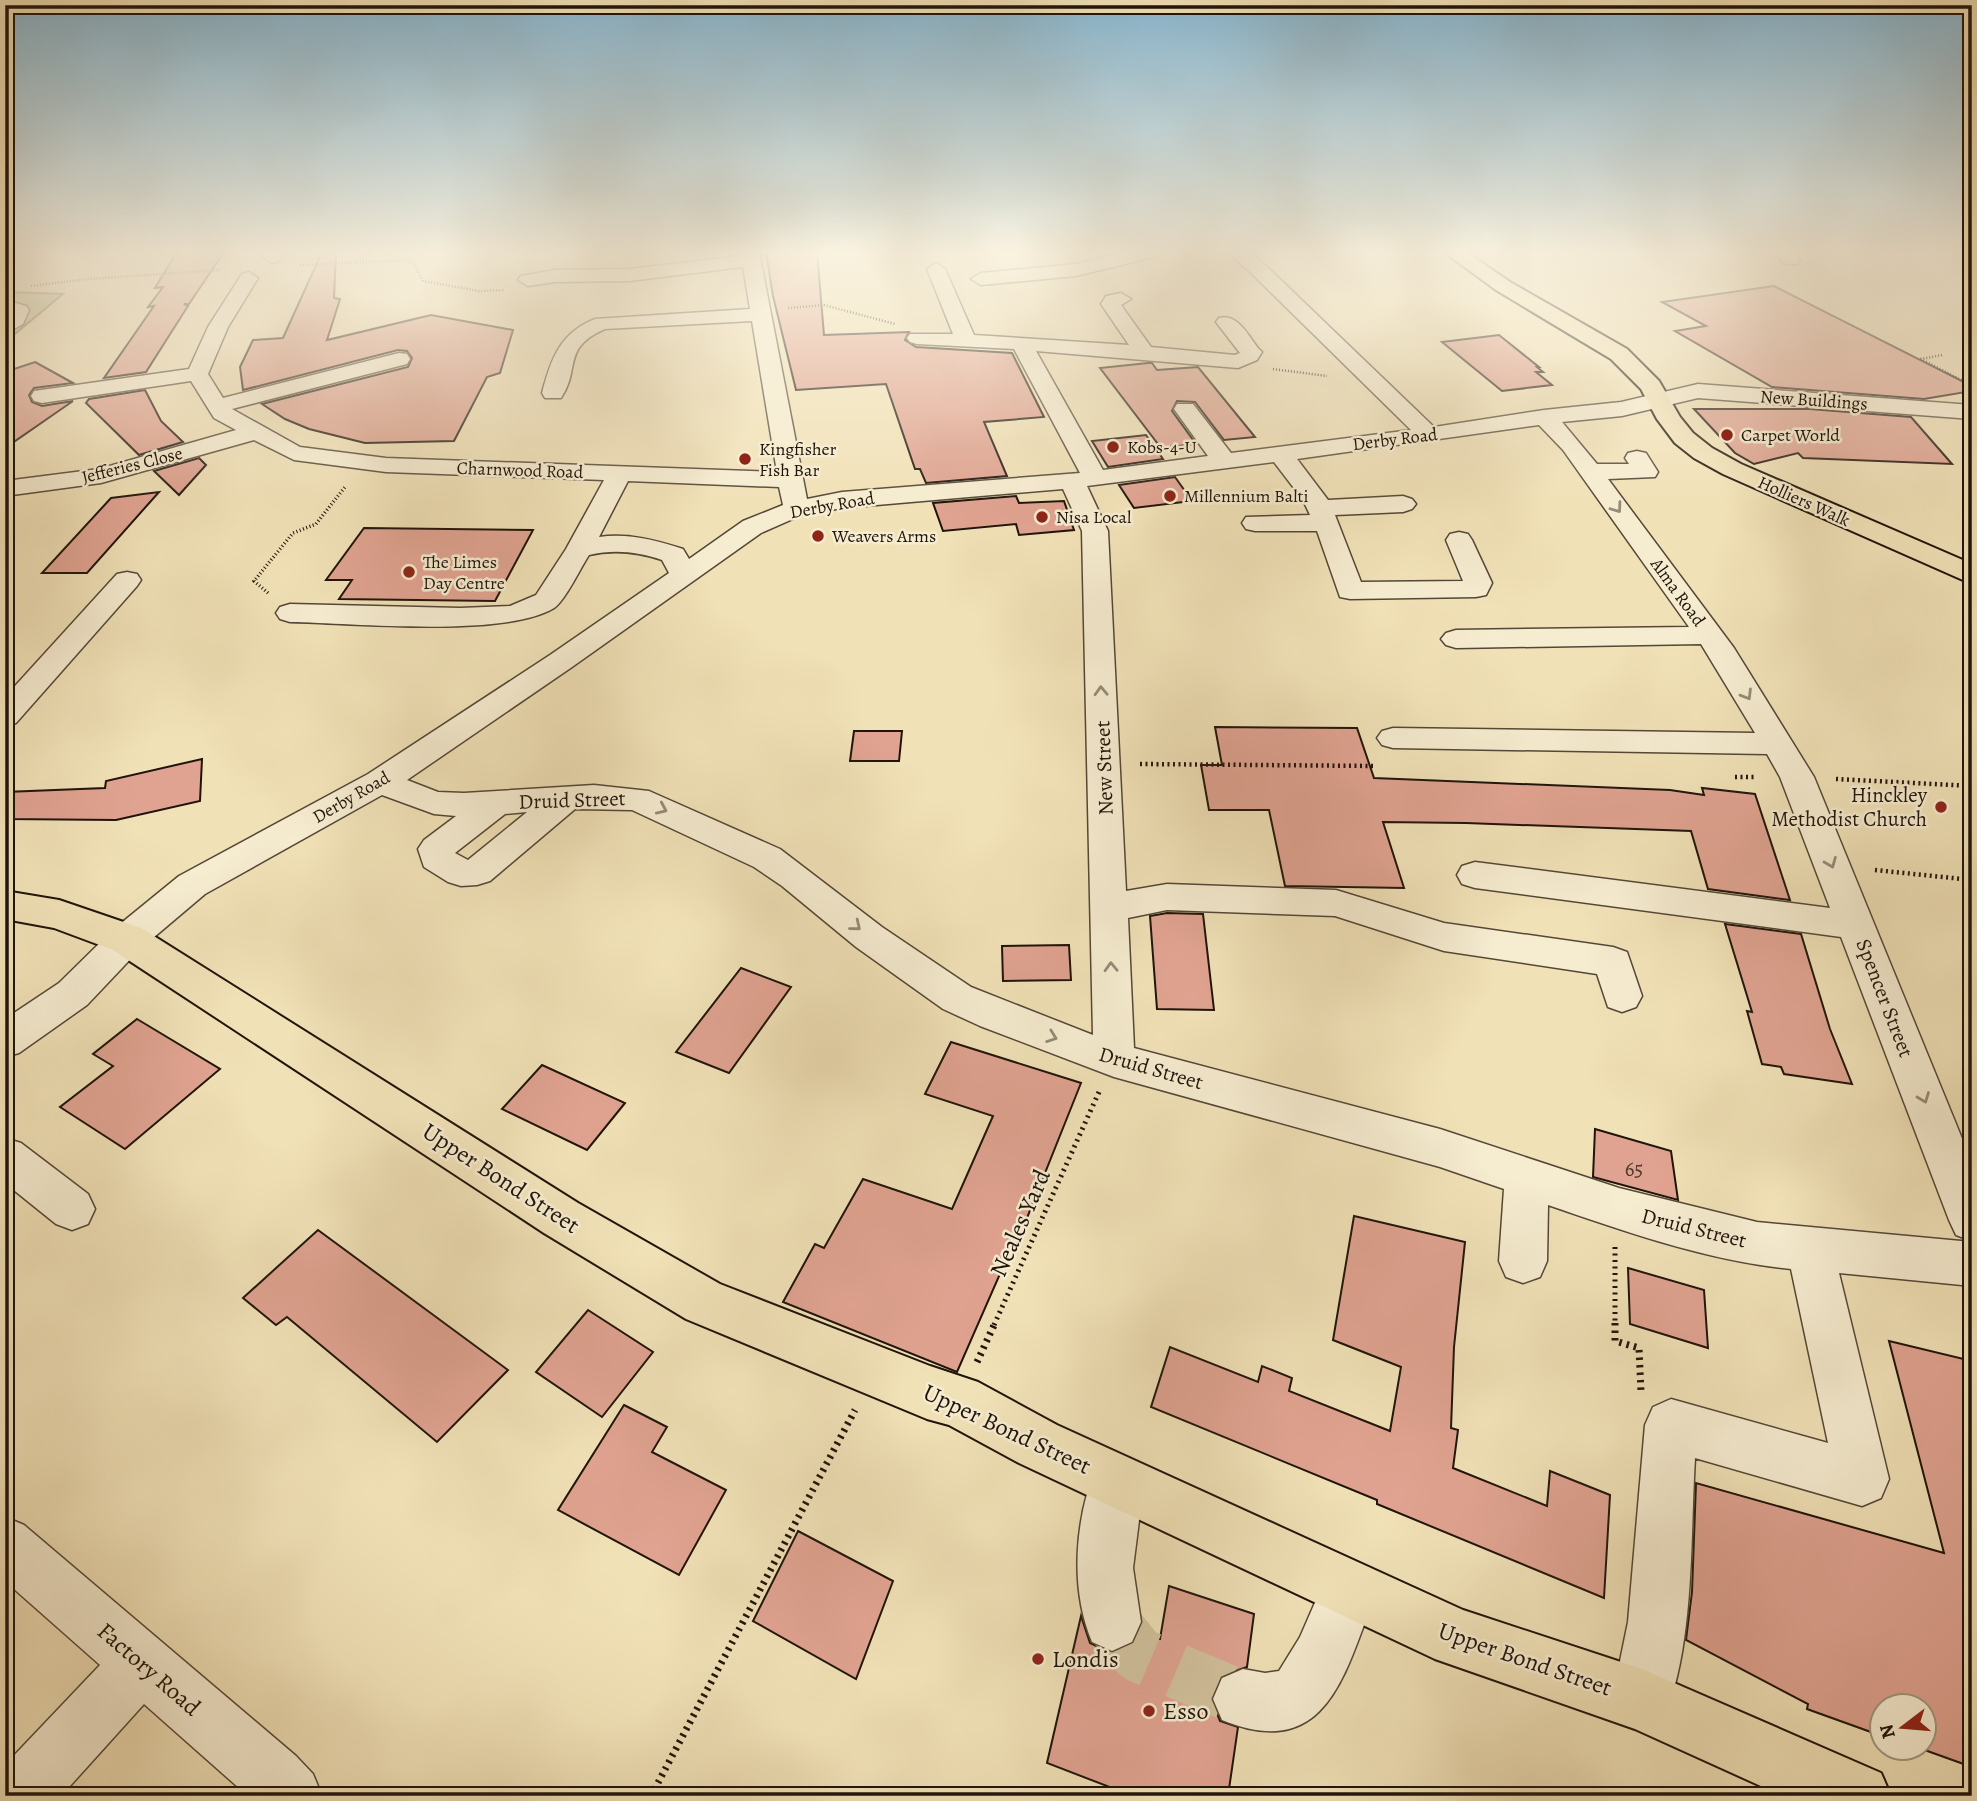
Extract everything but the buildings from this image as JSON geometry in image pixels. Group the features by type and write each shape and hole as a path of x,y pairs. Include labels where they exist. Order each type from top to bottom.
{"main road":[{"name":"Holliers Walk","path":"1590,336 1613,349 1633,366 1651,386 1684,438 1717,461 1972,575"},
{"name":"Upper Bond Street","path":"5,905 59,914 127,939 561,1218 704,1302 876,1369 927,1392 959,1401 1038,1444 1456,1638 1642,1700 1857,1796"}],"street":[{"path":"197,374 214,336"},
{"path":"553,393 563,352 578,336"},
{"path":"766,336 795,509"},
{"path":"961,336 963,340"},
{"path":"1133,336 1144,352"},
{"path":"917,338 1144,352 1238,362 1252,354 1237,336"},
{"path":"1327,336 1429,435"},
{"name":"New Street","path":"1022,345 1084,479 1095,531 1114,1060"},
{"path":"197,374 217,406 399,359"},
{"path":"42,396 197,374"},
{"name":"New Buildings","path":"1658,400 1676,394 1706,391 1967,419"},
{"name":"Derby Road","path":"5,1041 73,994 127,939 192,885 380,782 752,527 795,509 842,500 1084,479 1429,435 1544,417 1622,409 1658,400"},
{"name":"Charnwood Road","path":"217,406 222,413 294,453 366,462 790,480"},
{"path":"1185,409 1224,461"},
{"name":"Alma Road","path":"1544,417 1571,445 1710,635 1787,761"},
{"name":"Jefferies Close","path":"5,489 101,476 257,432"},
{"path":"1280,454 1323,516 1350,591 1471,590 1479,587 1459,540"},
{"path":"1590,471 1646,472 1637,458"},
{"path":"290,614 460,617 514,614 546,601 579,549 620,473"},
{"path":"1255,523 1403,505"},
{"path":"579,549 603,542 642,544 673,555 684,575"},
{"path":"5,716 127,580"},
{"path":"1456,639 1710,635"},
{"path":"1393,738 1787,761"},
{"name":"Spencer Street","path":"1787,761 1856,925 1972,1220"},
{"name":"Druid Street","path":"380,782 434,803 496,803 594,796 637,799 738,842 795,877 869,937 957,998 994,1015 1114,1060 1440,1148 1619,1209 1756,1244 1972,1264"},
{"path":"496,803 436,849 437,858 461,873 477,872 566,798"},
{"path":"1475,875 1856,925"},
{"path":"1109,908 1167,897 1336,903 1444,937 1613,962 1622,996"},
{"path":"5,1157 72,1209"},
{"path":"1522,1261 1527,1177"},
{"path":"1642,1700 1657,1622 1671,1425 1862,1479 1810,1249"},
{"path":"1112,1622 1104,1595 1105,1556 1117,1480"},
{"name":"Factory Road","path":"5,1544 292,1796"},
{"path":"1242,1699 1254,1703 1278,1702 1298,1693 1311,1676 1350,1588"},
{"path":"19,1796 142,1662"}],"path":[{"path":"947,336 963,340"},
{"path":"1942,355 1921,359 1972,386"},
{"path":"1238,362 1374,382"},
{"path":"290,614 254,581 293,533 316,524 366,462"},
{"path":"1972,851 1963,851 1972,865"},
{"path":"1832,866 1972,880"},
{"name":"Neales Yard","path":"959,1401 1114,1060"},
{"path":"651,1796 876,1369"}],"tunnel":[{"path":"1112,1622 1139,1655 1243,1699"}],"place":[{"name":"Carpet World","path":"1727,435"},
{"name":"Kobs-4-U","path":"1113,447"},
{"name":"Kingfisher Fish Bar","path":"745,459"},
{"name":"Millennium Balti","path":"1170,496"},
{"name":"Nisa Local","path":"1042,517"},
{"name":"Weavers Arms","path":"818,536"},
{"name":"The Limes Day Centre","path":"409,572"},
{"name":"Hinckley Methodist Church","path":"1941,807"},
{"name":"Londis","path":"1038,1659"},
{"name":"Esso","path":"1149,1711"}]}
